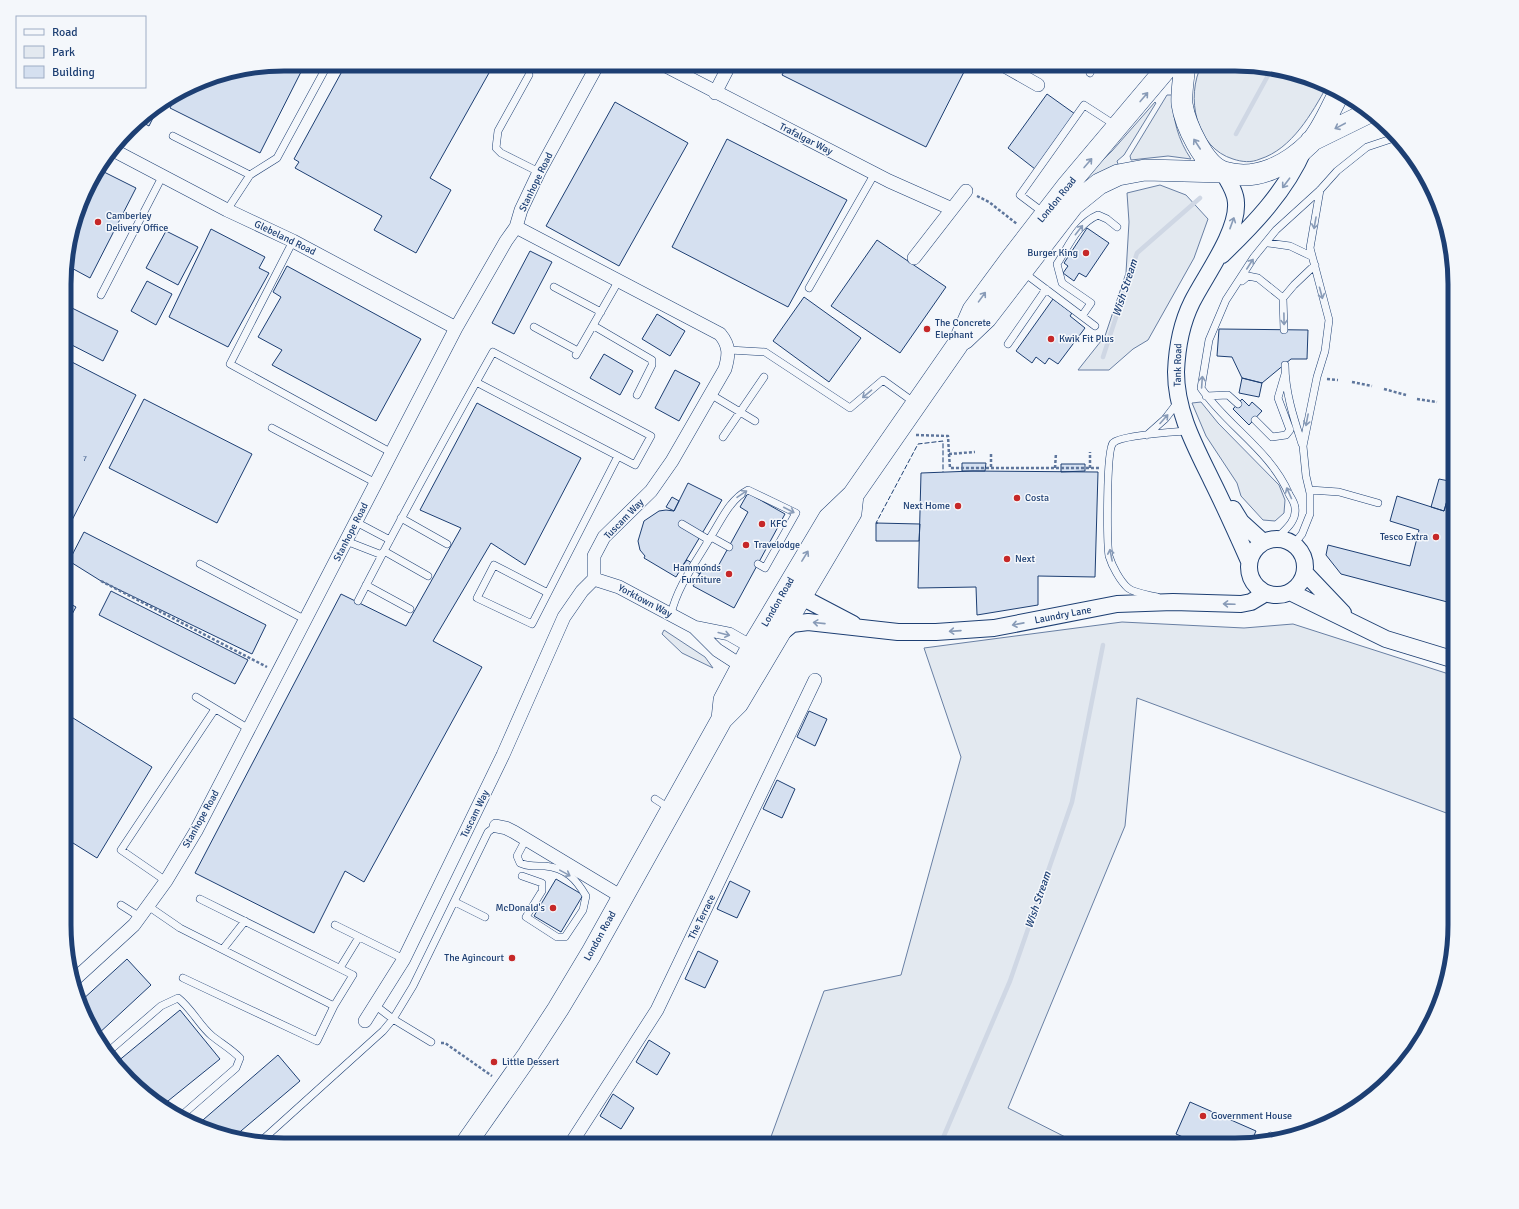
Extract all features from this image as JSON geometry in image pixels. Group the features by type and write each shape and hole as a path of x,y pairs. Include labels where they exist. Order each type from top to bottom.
{"main road":[{"name":"London Road","path":"470,1138 558,1009 622,897 663,804 722,719 724,700 749,671 794,593 829,518 853,495 958,344 973,310 1040,210 1111,122 1163,71"},
{"path":"1184,71 1182,96 1186,122 1200,148 1212,163 1223,172"},
{"path":"1308,145 1336,97"},
{"path":"1308,145 1365,115"},
{"name":"London Road","path":"958,344 986,318 1073,205 1090,190 1110,179 1127,173 1145,170 1249,174 1266,172 1291,159 1308,145"},
{"name":"London Road","path":"760,651 781,633 794,593"}],"street":[{"name":"Stanhope Road","path":"77,977 134,925 166,881 196,831 456,328 506,241 516,227 521,210 540,172 594,71"},
{"name":"Trafalgar Way","path":"675,71 715,93 875,173 952,209"},
{"path":"715,93 726,71"},
{"path":"1013,71 1038,85"},
{"name":"Tank Road","path":"1218,259 1249,229 1286,184 1308,145"},
{"name":"Glebeland Road","path":"117,152 227,210 293,241 456,328"},
{"name":"Tank Road","path":"1223,172 1235,197 1236,207 1231,227 1218,259 1192,302 1185,318 1178,342 1176,374 1179,401 1188,431 1249,561"},
{"path":"914,258 966,191"},
{"path":"516,227 620,280 720,334 726,341 729,350"},
{"name":"Tuscam Way","path":"366,1021 404,959 503,755 564,617 582,591 594,579 594,556 604,538 651,491 672,461 725,369 729,350"},
{"name":"Tank Road","path":"1209,475 1241,522 1270,540"},
{"path":"1270,540 1294,544 1304,557 1305,573 1299,584 1290,592 1278,595 1266,593 1257,588 1248,571 1252,553 1270,540"},
{"path":"1305,573 1349,620"},
{"name":"Yorktown Way","path":"594,579 619,587 694,627 717,650 749,671"},
{"path":"1290,592 1386,639 1448,658"},
{"name":"Laundry Lane","path":"794,593 858,627"},
{"name":"Laundry Lane","path":"781,633 792,624 808,622 898,632 936,632 994,628 1116,604 1173,602 1241,604 1251,602 1266,593"},
{"name":"Yorktown Way","path":"694,627 729,634 760,651"},
{"name":"The Terrace","path":"575,1138 657,1010 815,680"},
{"path":"496,826 506,828 526,839 622,897"}],"lane":[{"path":"227,210 250,175 277,158 324,71"},
{"path":"529,75 498,131 496,148 501,153 540,172"},
{"path":"1040,210 1020,195 1084,105 1111,122"},
{"path":"174,136 250,175"},
{"path":"1270,540 1290,526 1295,508 1284,482 1265,456 1213,405 1201,388 1209,340 1226,300 1254,258 1268,243 1276,230 1320,190 1337,171 1367,147 1390,139"},
{"path":"809,288 875,173"},
{"path":"101,295 162,176"},
{"path":"1303,446 1317,377 1325,351 1329,320 1310,248 1320,190"},
{"path":"1082,316 1091,303 1062,283 1057,264 1071,240 1091,218 1098,216 1107,219 1117,228"},
{"path":"293,241 230,364 392,453"},
{"path":"1268,243 1290,246 1311,256"},
{"path":"1284,330 1283,298 1314,266"},
{"path":"1021,271 1095,326"},
{"path":"1237,285 1248,276 1258,278 1283,298"},
{"path":"534,327 577,353 620,280"},
{"path":"554,287 601,312"},
{"path":"1008,344 1046,289"},
{"path":"594,326 652,360 652,365 637,395"},
{"path":"729,350 765,352 850,408 883,380 916,403"},
{"path":"358,601 401,518 476,382 493,352 651,436 635,465 476,382"},
{"path":"1285,364 1285,374 1292,414 1303,446 1306,476 1310,490 1310,514 1302,534 1294,544"},
{"path":"1254,420 1272,437 1286,435 1290,430 1278,398 1285,374"},
{"path":"723,437 764,377"},
{"path":"710,394 755,421"},
{"path":"1206,396 1228,395 1238,404"},
{"path":"1147,435 1165,420 1179,401"},
{"path":"272,428 376,484"},
{"path":"1173,602 1129,589 1118,575 1110,556 1108,473 1109,452 1113,444 1120,440 1147,435 1188,431"},
{"path":"548,593 494,565 477,598 532,624 548,593 618,456"},
{"path":"671,614 674,598 680,585 732,503 748,490 796,513 766,568 758,564"},
{"path":"1310,490 1339,492 1378,503"},
{"path":"401,518 446,544"},
{"path":"356,522 390,540"},
{"path":"682,524 710,539 729,546"},
{"path":"346,541 383,553 428,576"},
{"path":"200,564 306,620"},
{"path":"366,585 410,609"},
{"path":"196,698 249,729"},
{"path":"166,881 121,850 215,708"},
{"path":"265,1137 383,1031 393,1019 413,986 488,832 496,826"},
{"path":"522,876 542,883 542,891 526,917 557,937 565,937 583,910 586,896 577,880 562,871 545,866 528,867 520,863 517,856 526,839"},
{"path":"183,978 317,1041 334,1006 353,975 200,898"},
{"path":"455,902 485,917"},
{"path":"121,905 140,917"},
{"path":"148,906 180,928 334,1006"},
{"path":"223,949 245,921"},
{"path":"335,925 404,959"},
{"path":"340,968 359,937"},
{"path":"111,1049 161,1006 178,998 186,1005 212,1036 232,1050 240,1058 236,1068 185,1113"},
{"path":"376,1006 393,1019 431,1042"}],"path":[{"path":"966,191 989,202 1019,225"},
{"path":"1322,378 1338,380"},
{"path":"1352,382 1372,386"},
{"path":"1384,389 1406,395"},
{"path":"1417,398 1436,402"},
{"path":"912,434 948,436 950,468 1055,468 1073,470 1090,468 1090,452"},
{"path":"949,454 974,452"},
{"path":"991,452 991,467"},
{"path":"1055,468 1056,453"},
{"path":"973,471 974,467"},
{"path":"101,581 278,673"},
{"path":"431,1042 445,1043 496,1079"}],"green space":[{"path":"1199,71 1249,71 1290,78 1324,91 1308,118 1291,139 1271,154 1257,160 1246,162 1233,159 1220,153 1210,144 1202,133 1197,120 1195,106 1194,91"},
{"path":"1167,95 1173,95 1175,120 1179,136 1191,159 1168,156 1131,160 1130,156"},
{"path":"1155,102 1156,103 1124,155 1117,161 1118,164 1086,183 1083,179 1112,151"},
{"path":"1160,185 1186,195 1208,219 1194,258 1148,340 1133,349 1109,370 1078,370 1105,336 1126,273 1129,222 1127,193"},
{"path":"1201,402 1218,423 1279,485 1285,500 1284,513 1275,521 1263,520 1241,496 1237,483 1206,436 1192,403"},
{"path":"1122,622 1244,628 1293,624 1448,674 1448,814 1137,698 1125,826 1008,1108 1067,1138 771,1138 824,991 901,975 961,757 924,648"},
{"path":"664,630 705,657 713,668 682,653 662,634"}],"building":[{"path":"270,71 301,71 260,153 170,108 172,103 190,93 229,78"},
{"path":"342,71 490,71 430,178 451,190 416,253 374,230 382,216 295,168 299,162 294,159"},
{"path":"784,71 964,71 926,147 782,75"},
{"path":"1047,94 1075,114 1035,169 1008,148"},
{"path":"615,102 688,143 619,266 546,226"},
{"path":"155,114 149,126 145,124"},
{"path":"727,139 847,200 788,307 672,247"},
{"name":"Camberley Delivery Office","path":"104,172 136,188 90,278 71,268 75,243 82,216 93,190"},
{"name":"Burger King","path":"1087,228 1109,243 1086,277 1079,273 1074,281 1063,273 1068,266 1064,263"},
{"path":"211,229 265,257 259,268 269,273 228,347 169,317"},
{"path":"166,231 198,247 178,285 146,268"},
{"path":"877,240 946,287 900,353 831,306"},
{"path":"530,251 552,262 514,334 492,323"},
{"path":"287,266 421,339 376,421 272,365 282,350 258,337 281,297 273,292"},
{"path":"147,281 172,294 156,325 131,311"},
{"path":"804,297 861,338 829,382 773,341"},
{"name":"Kwik Fit Plus","path":"1053,299 1072,313 1070,316 1085,328 1058,364 1049,358 1045,364 1036,357 1032,363 1016,351"},
{"path":"71,308 118,331 103,361 71,345"},
{"path":"657,314 685,331 670,356 642,339"},
{"path":"1219,329 1308,330 1307,359 1291,359 1262,383 1242,378 1232,357 1217,356"},
{"path":"604,354 633,371 620,395 590,378"},
{"path":"71,362 136,395 71,522"},
{"path":"675,370 700,383 679,421 655,408"},
{"path":"1242,378 1262,383 1259,397 1239,393"},
{"path":"144,399 252,454 217,523 109,468"},
{"path":"1242,399 1249,406 1252,402 1262,411 1249,425 1233,409"},
{"path":"477,403 581,458 525,565 491,543 433,641 482,667 364,882 345,871 314,933 195,873 341,594 406,626 461,528 420,510"},
{"path":"962,463 986,463 985,471 962,471"},
{"path":"1061,464 1085,464 1085,471 1061,472"},
{"name":"Next","path":"973,471 1098,472 1095,577 1038,576 1038,605 977,615 976,587 918,588 921,473"},
{"path":"1439,479 1448,481 1448,497 1444,511 1431,507"},
{"path":"688,483 722,500 676,577 644,558 645,556 640,550 638,541 644,521 659,511 674,511"},
{"path":"748,493 785,514 734,608 693,586 705,564 716,570 748,512 740,507"},
{"name":"Tesco Extra","path":"1397,496 1444,511 1448,497 1448,602 1341,574 1326,555 1328,545 1410,566 1419,530 1390,521"},
{"path":"672,497 679,501 674,511 666,507"},
{"path":"876,523 920,524 919,541 876,541"},
{"path":"84,532 266,625 252,654 101,581 71,562 71,557"},
{"path":"687,560 702,569 700,574 683,565"},
{"path":"111,591 248,660 235,684 99,615"},
{"path":"71,604 76,607 71,616"},
{"path":"809,711 827,719 815,746 797,737"},
{"path":"71,717 152,767 97,858 71,842"},
{"path":"777,780 795,789 782,818 763,809"},
{"path":"556,879 583,895 561,932 534,916"},
{"path":"730,881 750,891 737,918 717,909"},
{"path":"698,951 718,961 705,988 685,979"},
{"path":"127,959 151,985 100,1032 84,998"},
{"path":"180,1010 220,1059 166,1102 144,1085 119,1060"},
{"path":"649,1040 670,1053 657,1075 636,1062"},
{"path":"278,1055 300,1081 239,1133 201,1121"},
{"path":"613,1094 634,1108 621,1129 600,1116"},
{"name":"Government House","path":"1190,1102 1256,1131 1253,1137 1249,1138 1185,1138 1176,1134"}],"waterway":[{"name":"Wish Stream","path":"1236,134 1269,74"},
{"name":"Wish Stream","path":"1103,357 1137,253 1200,198"},
{"name":"Wish Stream","path":"943,1138 1010,981 1072,802 1103,645"}],"fence":[{"path":"878,523 876,523 918,444 943,441 943,472"}],"place":[{"name":"Camberley Delivery Office","path":"98,222"},
{"name":"Burger King","path":"1086,253"},
{"name":"The Concrete Elephant","path":"927,329"},
{"name":"Kwik Fit Plus","path":"1051,339"},
{"name":"Costa","path":"1017,498"},
{"name":"Next Home","path":"958,506"},
{"name":"KFC","path":"762,524"},
{"name":"Tesco Extra","path":"1436,537"},
{"name":"Travelodge","path":"746,545"},
{"name":"Next","path":"1007,559"},
{"name":"Hammonds Furniture","path":"729,574"},
{"name":"McDonald's","path":"553,908"},
{"name":"The Agincourt","path":"512,958"},
{"name":"Little Dessert","path":"494,1062"},
{"name":"Government House","path":"1203,1116"}]}
